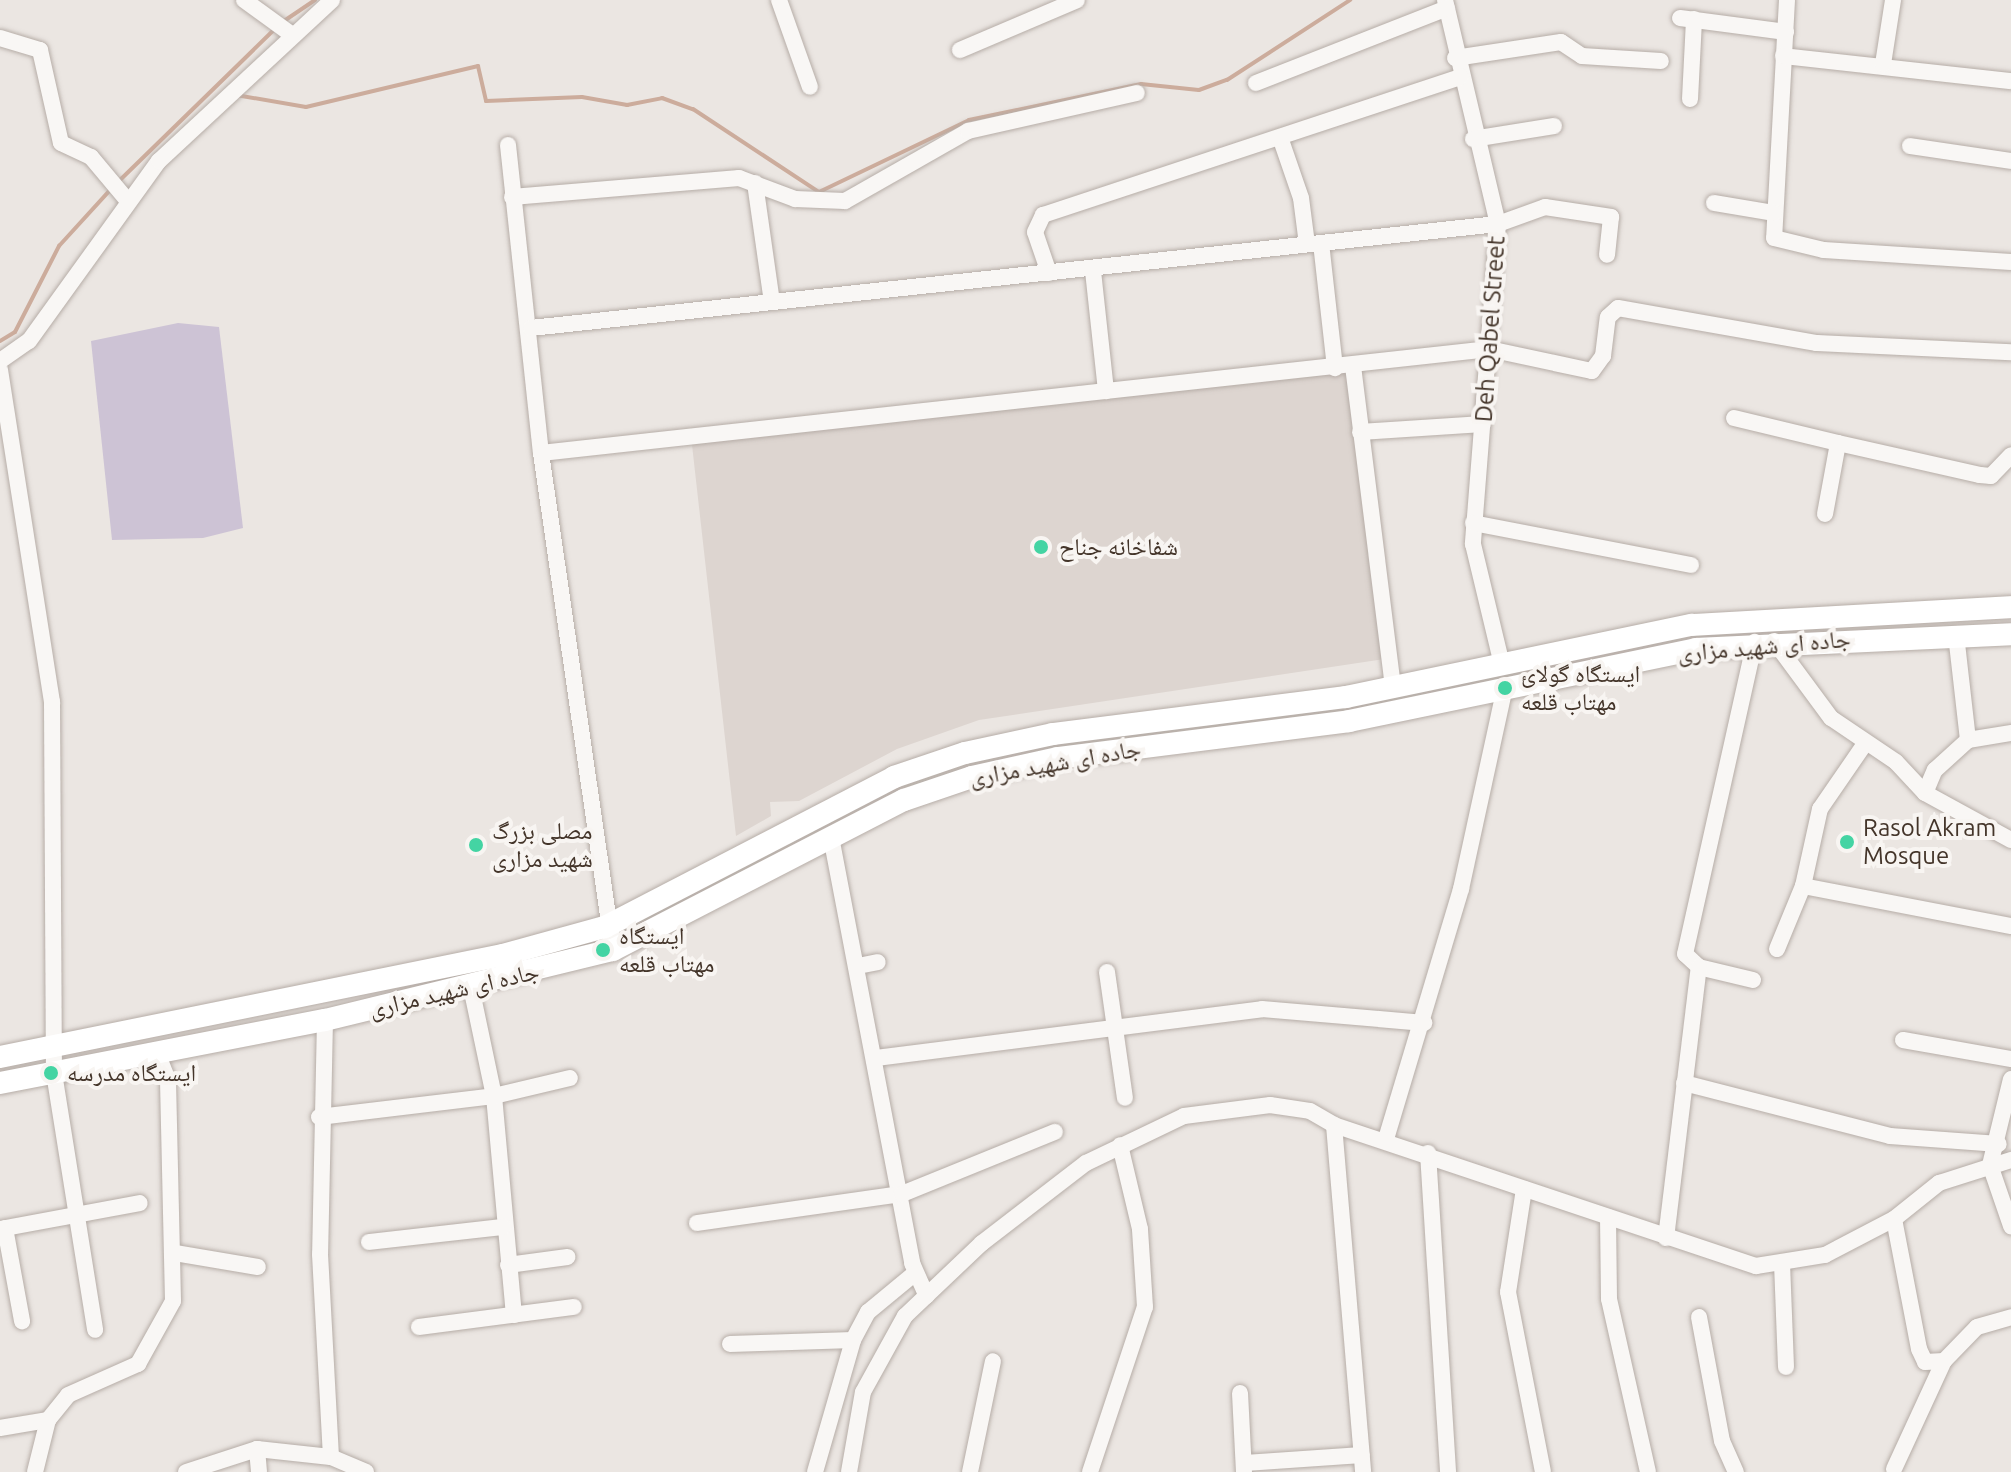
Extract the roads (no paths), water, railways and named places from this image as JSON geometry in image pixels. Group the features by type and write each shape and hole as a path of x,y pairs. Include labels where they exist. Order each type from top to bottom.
{"main road":[{"name":"جاده ای شهید مزاری","path":"0,1083 158,1055 325,1020 471,987 613,950 832,842 904,800 972,777 1220,726 1501,661 1746,619 2011,607"},
{"name":"جاده ای شهید مزاری","path":"0,1057 58,1047 605,927 908,772 1053,734 1349,721 1505,688 1764,641 2011,634"}],"street":[{"path":"244,0 261,9 291,34"},
{"path":"0,361 29,341 127,200 291,34 332,0"},
{"path":"779,0 810,87"},
{"path":"960,50 1077,0"},
{"path":"1787,0 1774,238 1788,246 2011,262"},
{"path":"1883,64 1893,0"},
{"path":"1256,83 1446,4"},
{"name":"Deh Qabel Street","path":"1446,4 1473,139 1498,224 1473,523 1501,661"},
{"path":"1690,99 1687,18 1786,32"},
{"path":"0,38 40,50 61,143 103,170 127,200"},
{"path":"1455,58 1561,42 1582,56 1661,61"},
{"path":"1783,56 1883,64 2011,81"},
{"path":"1049,273 1035,232 1043,215 1281,140 1461,77"},
{"path":"512,197 755,183 795,199 845,201 968,131 1137,93"},
{"path":"1473,139 1554,126"},
{"path":"1281,140 1314,244 1335,368"},
{"path":"508,145 512,197 531,328 541,453 605,927 613,950"},
{"path":"1910,146 2011,161"},
{"path":"755,183 772,302"},
{"path":"1714,203 1774,213"},
{"path":"531,328 1049,273 1093,271 1498,224 1545,207 1611,217 1607,255"},
{"path":"1093,271 1106,391"},
{"path":"541,453 1489,349 1597,370 1608,317 1618,308 1817,343 2011,352"},
{"path":"1353,366 1393,688"},
{"path":"0,370 52,702 58,1047 54,1073 95,1330"},
{"path":"1734,418 1980,475 1991,476 2011,455"},
{"path":"1360,432 1483,424"},
{"path":"1825,514 1838,443"},
{"path":"1473,523 1691,565"},
{"path":"1956,635 1968,740"},
{"path":"1764,641 1831,718 1864,745 1896,762 1925,793 2011,840"},
{"path":"1753,980 1699,967 1685,954 1764,641"},
{"path":"1391,1131 1424,1023 1499,738 1505,688"},
{"path":"1925,793 1935,770 1968,740 2011,733"},
{"path":"1777,949 1803,886 1820,809 1864,745"},
{"path":"832,842 902,1194 914,1274 925,1293"},
{"path":"1803,886 2011,926"},
{"path":"858,966 878,962"},
{"path":"1669,1231 1699,967"},
{"path":"1107,972 1112,1027 1125,1098"},
{"path":"471,987 494,1096 503,1227 514,1315"},
{"path":"876,1058 1262,1009 1424,1023"},
{"path":"325,1020 319,1117 331,1457"},
{"path":"1903,1040 2011,1059"},
{"path":"35,1472 48,1420 68,1395 138,1364 166,1324 175,1253 168,1080 158,1055"},
{"path":"319,1117 494,1096 570,1078"},
{"path":"2011,1079 1995,1152 2011,1226"},
{"path":"1684,1083 1890,1136 1995,1152 2011,1160"},
{"path":"849,1472 851,1429 880,1354 925,1293 982,1243 1120,1145 1184,1116 1270,1105 1310,1111 1334,1125 1391,1131 1428,1153 1608,1217 1669,1231 1745,1264 1782,1263 1825,1255 1894,1219 1939,1183 1995,1152"},
{"path":"1240,1393 1245,1468 1362,1463 1334,1125"},
{"path":"697,1223 902,1194 1055,1132"},
{"path":"1090,1472 1145,1307 1140,1229 1120,1145"},
{"path":"1428,1153 1448,1472"},
{"path":"1524,1189 1508,1292 1543,1472"},
{"path":"22,1321 2,1229 140,1203"},
{"path":"1608,1217 1609,1299 1648,1472"},
{"path":"1894,1219 1919,1349 1925,1362 1944,1361"},
{"path":"369,1242 503,1227"},
{"path":"175,1253 258,1267"},
{"path":"508,1265 567,1257"},
{"path":"1782,1263 1786,1367"},
{"path":"815,1472 853,1340 868,1312 914,1274"},
{"path":"419,1327 574,1307"},
{"path":"1699,1317 1722,1441 1736,1472"},
{"path":"1894,1469 1944,1361 1977,1327 2011,1317"},
{"path":"730,1344 853,1340"},
{"path":"970,1472 993,1361"},
{"path":"0,1428 48,1420"},
{"path":"257,1449 259,1472"},
{"path":"186,1472 257,1449 331,1457 366,1472"}],"waterway":[{"path":"281,23 315,0"},
{"path":"236,95 306,107 478,66 486,101 582,97 627,105 662,98 693,109 819,192 969,120 1141,84 1199,90 1227,80 1350,0"},
{"path":"118,182 275,29"},
{"path":"0,341 15,332 59,246 112,188"}],"place":[{"name":"شفاخانه جناح","path":"1041,547"},
{"name":"ایستگاه گولائ مهتاب قلعه","path":"1505,688"},
{"name":"Rasol Akram Mosque","path":"1847,842"},
{"name":"مصلی بزرگ شهید مزاری","path":"476,845"},
{"name":"ایستگاه مهتاب قلعه","path":"603,950"},
{"name":"ایستگاه مدرسه","path":"51,1073"}]}
